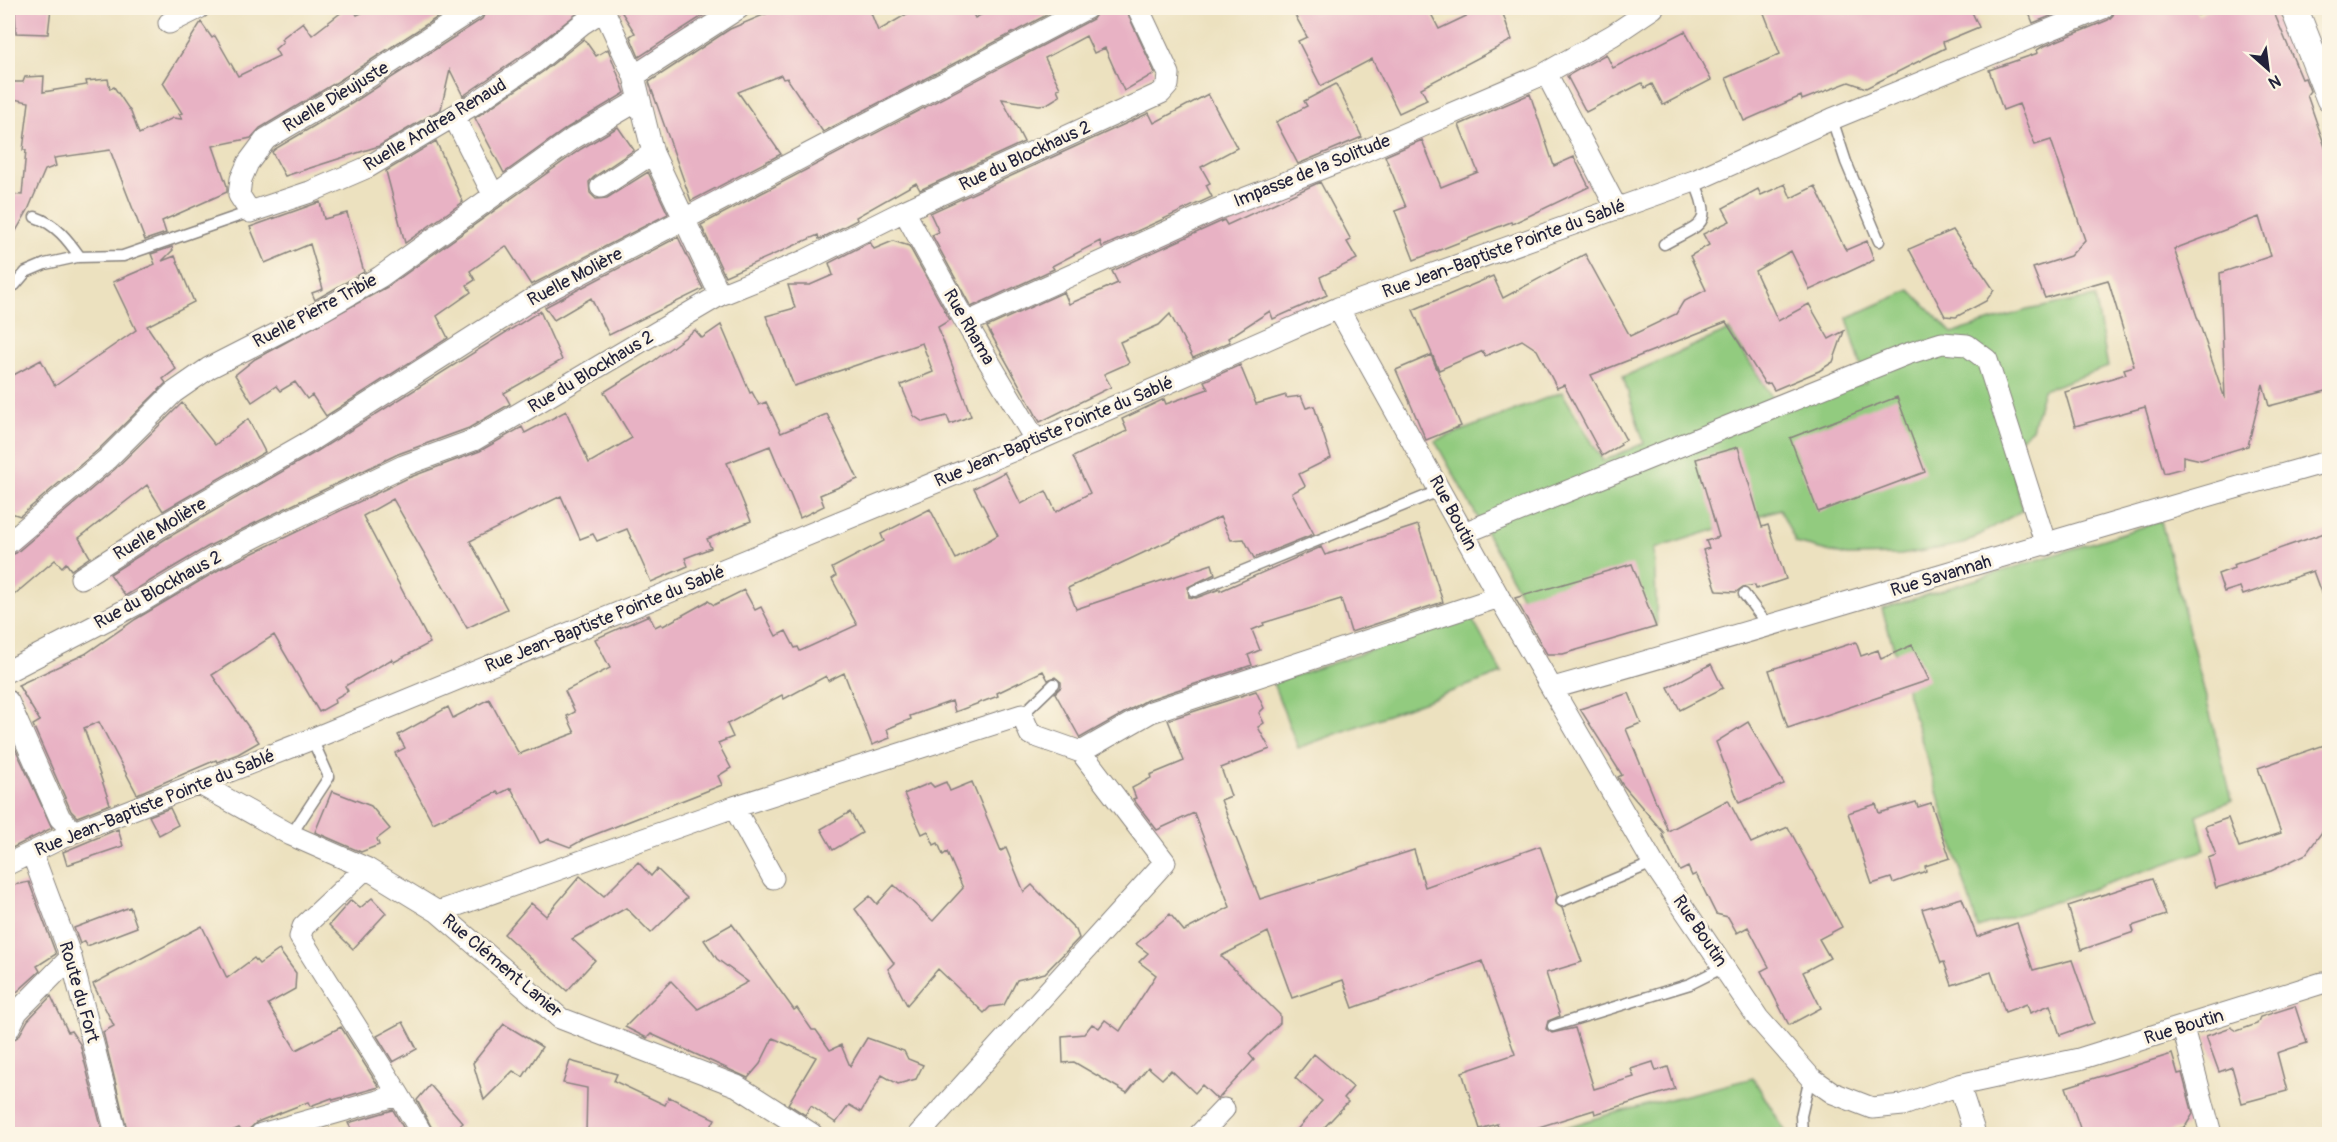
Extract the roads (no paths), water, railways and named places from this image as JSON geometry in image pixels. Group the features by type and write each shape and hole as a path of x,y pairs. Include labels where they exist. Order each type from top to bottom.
{"street":[{"path":"169,23 199,8"},
{"name":"Ruelle Dieujuste","path":"250,212 239,195 241,179 248,163 266,139 353,88 475,8"},
{"path":"634,76 739,8"},
{"name":"Ruelle Molière","path":"81,578 160,527 310,441 534,298 1087,8"},
{"name":"Rue du Blockhaus 2","path":"8,671 139,603 214,558 263,533 403,466 474,440 720,295 804,261 904,211 1161,93 1168,84 1169,74 1138,8"},
{"name":"Impasse de la Solitude","path":"966,323 1215,210 1348,158 1546,73 1613,35 1653,8"},
{"name":"Rue Jean-Baptiste Pointe du Sablé","path":"8,864 74,832 312,739 1036,441 1338,308 1694,181 1832,119 2103,8"},
{"path":"2294,8 2330,99"},
{"path":"604,9 634,76 653,153 720,295"},
{"name":"Ruelle Andrea Renaud","path":"250,212 310,192 368,167 454,117 537,61 604,9"},
{"path":"1546,73 1617,209"},
{"name":"Ruelle Pierre Tribie","path":"8,543 107,459 173,393 209,368 323,310 380,277 574,138 639,100"},
{"path":"454,117 493,194"},
{"path":"601,187 653,153"},
{"name":"Rue Rhama","path":"904,211 966,323 1036,441"},
{"name":"Rue Boutin","path":"1338,308 1442,490 1499,597 1653,863 1758,1018 1810,1077 1833,1093 1872,1108 1903,1105 1959,1085 2079,1059 2322,983"},
{"path":"1464,533 1907,354 1942,344 1967,345 1987,360 2046,545"},
{"name":"Rue Savannah","path":"1552,688 1770,627 2046,545 2167,506 2330,461"},
{"path":"1081,752 1151,712 1499,597"},
{"path":"8,701 60,818 74,832"},
{"path":"438,912 735,807 1022,715 1030,734 1081,752 1165,862 919,1134"},
{"name":"Rue Clément Lanier","path":"198,783 291,835 366,868 438,912 560,1018 737,1086 812,1134"},
{"path":"735,807 773,878"},
{"name":"Route du Fort","path":"32,853 71,957 116,1134"},
{"path":"366,868 303,927 300,937 422,1134"},
{"path":"8,1030 17,1012 71,957"},
{"path":"2183,1028 2211,1134"},
{"path":"1959,1085 1975,1134"},
{"path":"261,1134 399,1095"},
{"path":"1200,1134 1224,1109"}],"lane":[{"path":"1832,119 1846,162 1879,241"},
{"path":"1664,244 1695,228 1704,217 1706,206 1694,181"},
{"path":"8,287 15,285 26,272 80,257 123,256 250,212"},
{"path":"35,217 47,221 59,231 80,257"},
{"path":"1194,591 1442,490"},
{"path":"1744,594 1770,627"},
{"path":"1022,715 1054,684"},
{"path":"291,835 329,777 312,739"},
{"path":"1562,902 1653,863"},
{"path":"1553,1026 1690,984 1724,967"},
{"path":"1802,1134 1801,1116 1810,1077"}]}
